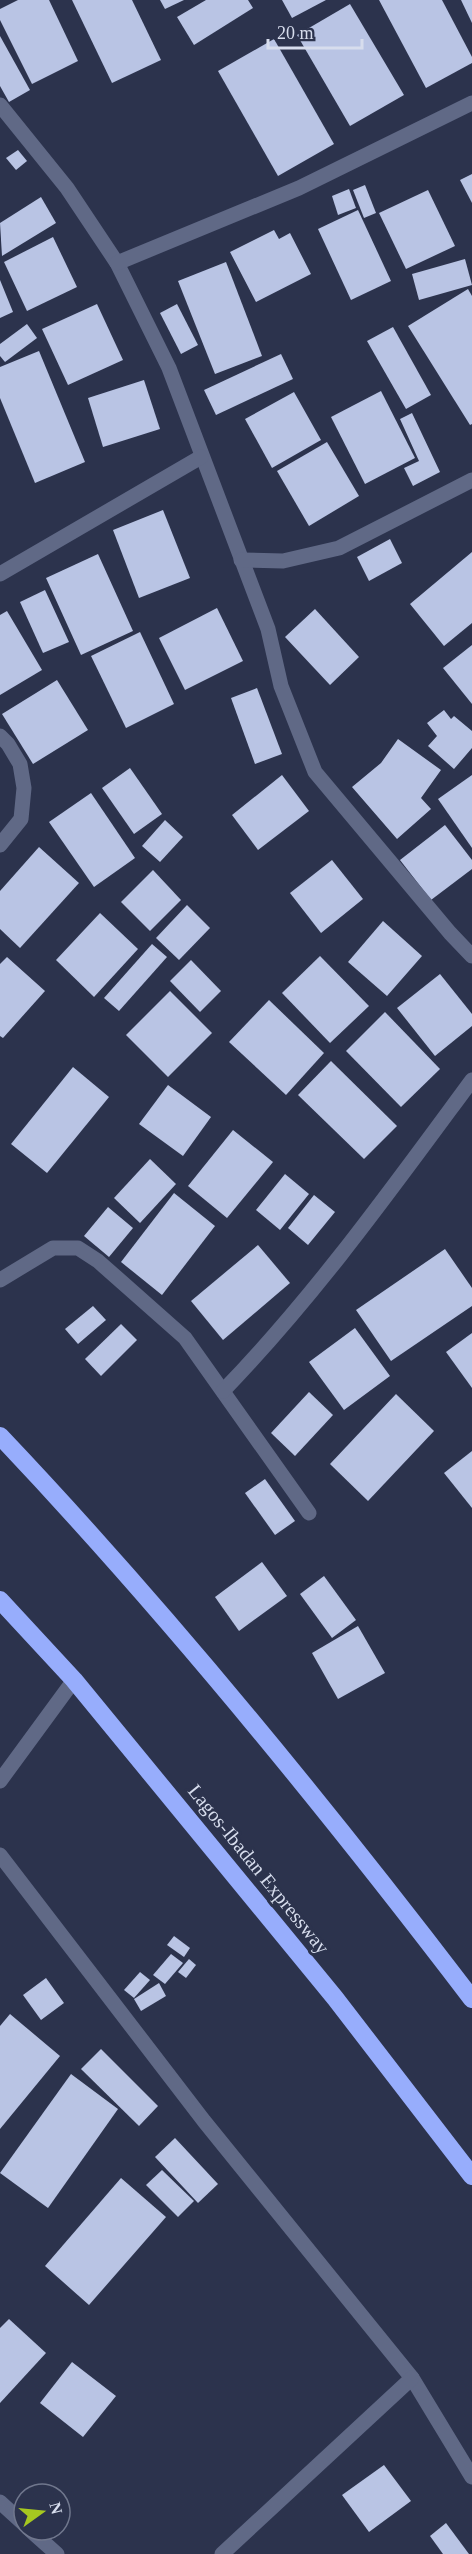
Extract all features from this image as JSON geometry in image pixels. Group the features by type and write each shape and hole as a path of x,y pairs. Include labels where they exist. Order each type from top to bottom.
{"highway":[{"path":"0,1437 161,1612 392,1894 472,1999"},
{"name":"Lagos-Ibadan Expressway","path":"0,1600 74,1680 335,1998 472,2175"}],"street":[{"path":"117,263 299,188 472,103"},
{"path":"0,105 67,188 117,263 169,368 268,629 281,686 315,772 450,933 472,956"},
{"path":"0,574 201,457"},
{"path":"241,560 283,561 339,548 472,480"},
{"path":"0,736 8,744 20,764 24,788 21,819 0,845"},
{"path":"223,1391 260,1353 361,1230 472,1080"},
{"path":"0,1280 53,1248 78,1248 98,1261 185,1338 309,1513"},
{"path":"0,1781 74,1680"},
{"path":"0,1855 204,2121 412,2378 472,2477"},
{"path":"222,2554 412,2378"},
{"path":"0,2502 12,2513"},
{"path":"44,2542 57,2554"}],"building":[{"path":"18,0 49,0 78,61 32,84 0,20 0,9"},
{"path":"72,0 132,0 161,60 112,83"},
{"path":"160,0 184,0 165,9"},
{"path":"206,0 248,0 253,8 194,45 177,17"},
{"path":"282,0 326,0 292,18"},
{"path":"379,0 442,0 472,57 472,63 426,88"},
{"path":"461,0 472,0 472,23"},
{"path":"350,4 404,95 350,126 297,35"},
{"path":"0,36 30,90 9,102 0,86"},
{"path":"274,39 334,144 278,176 218,71"},
{"path":"18,150 27,161 16,170 6,158"},
{"path":"472,174 472,203 460,180"},
{"path":"365,185 376,213 364,218 353,190"},
{"path":"349,189 356,208 338,215 332,196"},
{"path":"428,190 455,246 406,269 379,213"},
{"path":"41,197 56,223 2,256 0,223"},
{"path":"358,210 391,281 351,300 318,229"},
{"path":"274,230 279,239 290,233 311,274 256,302 230,252"},
{"path":"53,237 77,287 27,311 4,262"},
{"path":"465,259 472,285 419,300 412,274"},
{"path":"226,262 262,356 215,374 178,281"},
{"path":"0,280 13,312 0,318"},
{"path":"468,289 472,296 472,424 470,425 408,326"},
{"path":"97,304 123,360 68,385 42,329"},
{"path":"177,304 198,345 181,354 160,313"},
{"path":"27,324 37,338 5,362 0,356 0,344"},
{"path":"393,327 431,395 406,409 367,341"},
{"path":"39,351 85,462 35,483 0,398 0,367"},
{"path":"281,354 293,379 216,415 204,390"},
{"path":"144,380 160,429 103,447 88,398"},
{"path":"381,391 415,458 365,484 331,417"},
{"path":"294,392 321,440 272,468 245,419"},
{"path":"412,413 440,472 413,486 404,468 419,461 400,419"},
{"path":"327,442 359,496 309,526 277,471"},
{"path":"163,510 190,578 139,598 113,530"},
{"path":"390,539 402,563 369,581 357,557"},
{"path":"472,552 472,623 444,646 410,604"},
{"path":"98,554 133,631 81,655 46,578"},
{"path":"45,590 69,642 43,653 20,602"},
{"path":"217,608 243,661 185,690 159,638"},
{"path":"315,609 359,657 330,685 285,637"},
{"path":"7,611 42,670 0,695 0,615"},
{"path":"140,632 174,704 126,728 91,656"},
{"path":"472,645 472,704 443,668"},
{"path":"57,680 88,730 33,764 2,714"},
{"path":"257,688 282,754 255,764 231,698"},
{"path":"444,710 451,719 454,716 472,731 472,748 454,769 428,746 437,736 427,723"},
{"path":"398,739 441,770 421,798 431,809 397,839 352,787 381,763"},
{"path":"130,768 162,814 134,834 102,788"},
{"path":"282,775 309,811 258,850 232,815"},
{"path":"472,775 472,848 438,799"},
{"path":"91,793 135,858 94,887 49,822"},
{"path":"165,820 183,837 160,862 142,846"},
{"path":"445,825 472,860 472,869 431,900 400,860"},
{"path":"39,847 79,883 20,948 0,929 0,891"},
{"path":"332,860 363,899 321,933 290,893"},
{"path":"153,870 181,900 150,931 121,902"},
{"path":"187,905 210,928 179,960 156,938"},
{"path":"100,913 138,949 94,997 56,960"},
{"path":"383,921 422,956 387,996 348,962"},
{"path":"152,944 167,957 119,1011 104,998"},
{"path":"320,956 369,1006 330,1043 282,993"},
{"path":"7,957 45,991 3,1038 0,1036 0,964"},
{"path":"191,960 221,991 200,1012 170,981"},
{"path":"440,974 472,1014 472,1026 435,1056 397,1008"},
{"path":"170,991 212,1033 168,1077 126,1035"},
{"path":"269,1000 324,1053 286,1095 229,1042"},
{"path":"385,1012 440,1069 401,1107 346,1051"},
{"path":"331,1061 397,1126 364,1159 298,1095"},
{"path":"73,1067 109,1097 47,1173 11,1144"},
{"path":"168,1085 211,1117 183,1156 139,1124"},
{"path":"233,1130 273,1162 227,1218 188,1186"},
{"path":"150,1159 176,1184 140,1223 114,1198"},
{"path":"285,1174 309,1194 280,1230 256,1210"},
{"path":"174,1193 215,1226 162,1295 121,1262"},
{"path":"314,1195 335,1212 308,1245 288,1228"},
{"path":"108,1207 133,1228 109,1257 84,1236"},
{"path":"258,1245 290,1283 223,1340 191,1301"},
{"path":"445,1249 472,1288 472,1306 391,1361 356,1310"},
{"path":"93,1306 106,1320 78,1344 65,1329"},
{"path":"121,1324 137,1340 101,1376 85,1359"},
{"path":"355,1328 390,1376 344,1410 309,1362"},
{"path":"472,1333 472,1388 446,1352"},
{"path":"309,1392 333,1415 295,1456 271,1433"},
{"path":"396,1394 434,1431 368,1501 330,1464"},
{"path":"472,1451 472,1508 444,1473"},
{"path":"265,1479 295,1521 275,1535 245,1493"},
{"path":"262,1562 287,1596 239,1631 215,1597"},
{"path":"324,1576 356,1620 332,1638 300,1594"},
{"path":"358,1626 385,1673 338,1699 312,1653"},
{"path":"174,1936 190,1948 184,1957 167,1945"},
{"path":"171,1954 183,1963 165,1984 153,1975"},
{"path":"189,1959 196,1965 186,1978 178,1972"},
{"path":"140,1972 150,1980 134,1998 124,1990"},
{"path":"46,1978 64,2003 41,2020 23,1995"},
{"path":"159,1983 166,1996 141,2011 134,1999"},
{"path":"10,2014 60,2056 0,2129 0,2026"},
{"path":"101,2049 158,2106 139,2126 81,2069"},
{"path":"71,2074 118,2109 48,2208 0,2173"},
{"path":"175,2138 218,2184 198,2203 155,2157"},
{"path":"162,2170 194,2201 178,2217 146,2185"},
{"path":"121,2178 166,2217 89,2305 45,2266"},
{"path":"9,2319 46,2353 0,2403 0,2328"},
{"path":"72,2362 116,2396 83,2437 40,2403"},
{"path":"384,2465 411,2501 369,2532 342,2495"},
{"path":"446,2523 469,2554 443,2554 430,2536"}]}
